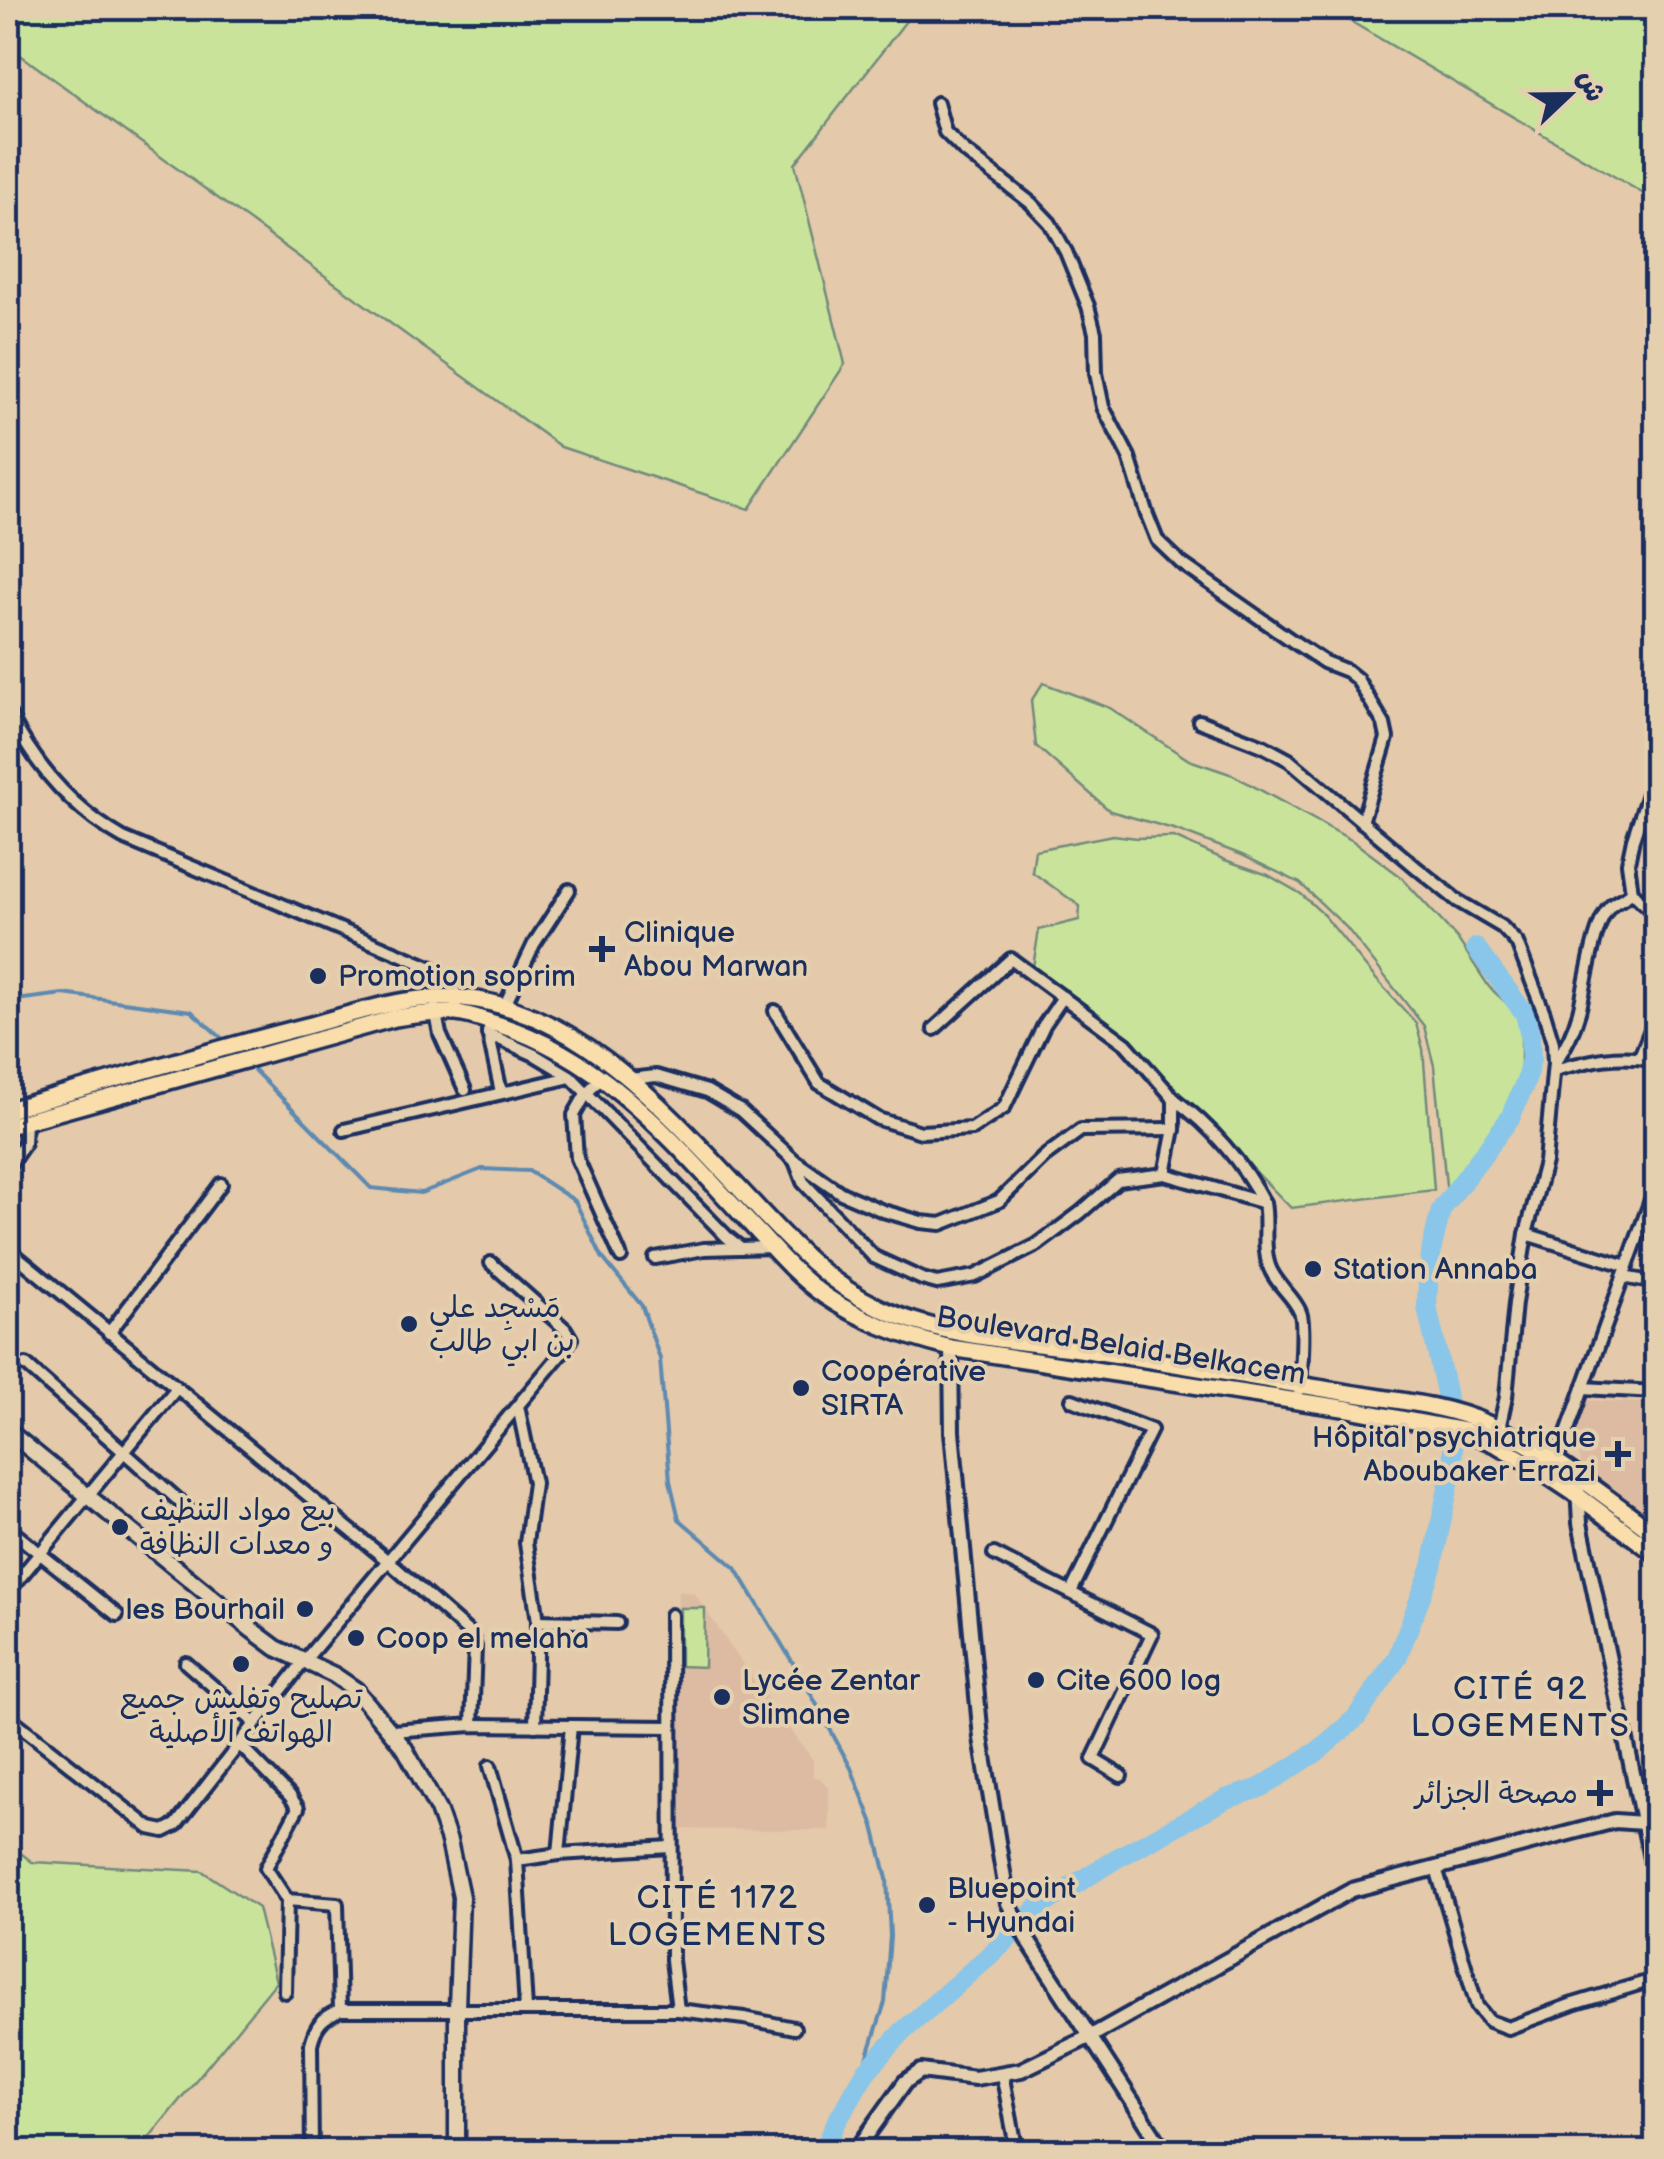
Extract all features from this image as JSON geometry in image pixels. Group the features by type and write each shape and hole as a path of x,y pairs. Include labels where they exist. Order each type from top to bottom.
{"main road":[{"name":"Boulevard Belaid Belkacem","path":"8,1110 266,1045 393,1003 504,1007 553,1026 630,1078 823,1274 881,1309 915,1323 1299,1393 1465,1431 1578,1487 1656,1534"},
{"name":"Boulevard Belaid Belkacem","path":"457,1006 487,1028 547,1043 619,1090 676,1144 794,1270 822,1294 872,1322 951,1348 1450,1410 1520,1439 1556,1463 1656,1554"},
{"name":"Boulevard Belaid Belkacem","path":"8,1126 218,1058"},
{"path":"8,1431 276,1648 334,1675 356,1690 392,1731 424,1781 449,1841 461,1897 456,2152"}],"street":[{"path":"937,103 946,132 1031,203 1050,223 1066,252 1092,320 1103,408 1130,457 1157,540 1181,563 1291,640 1324,662 1347,670 1357,679 1384,724 1387,738 1362,822"},
{"path":"8,712 46,776 102,826 430,967 448,978 457,1006"},
{"path":"1199,722 1264,746 1289,760 1458,900 1502,927 1517,943 1544,1013 1553,1043 1554,1066 1544,1162 1526,1234 1499,1429"},
{"path":"1656,770 1628,863 1632,892 1656,915"},
{"path":"504,1007 534,944 569,890"},
{"path":"1554,1066 1566,1048 1579,1012 1604,915 1632,892"},
{"path":"934,1029 1011,959 1126,1044 1174,1099 1191,1111 1238,1162 1264,1203 1268,1265 1302,1313 1299,1393"},
{"path":"775,1011 819,1083 878,1119 921,1132 972,1129 1004,1108 1044,1025 1063,997"},
{"path":"435,1006 440,1034 465,1090"},
{"path":"1640,1058 1656,1020"},
{"path":"487,1028 571,1077 741,1248"},
{"path":"487,1028 501,1092"},
{"path":"1554,1066 1605,1057 1656,1061"},
{"path":"630,1078 656,1076 707,1091 741,1111 795,1161 841,1193 883,1212 941,1224 999,1201 1044,1157 1081,1130 1174,1128"},
{"path":"344,1130 571,1077"},
{"path":"602,1078 586,1094 574,1115 577,1158 621,1256"},
{"path":"1165,1174 1174,1128 1174,1099"},
{"path":"8,1167 24,1144 25,1122"},
{"path":"795,1161 803,1182 874,1257 937,1283 975,1276 1036,1244 1118,1180 1165,1174 1264,1203"},
{"path":"109,1333 221,1184"},
{"path":"1556,1463 1656,1186"},
{"path":"1526,1234 1656,1284"},
{"path":"655,1258 704,1249 773,1248"},
{"path":"8,1250 388,1561 472,1637 472,1725"},
{"path":"8,1716 150,1828 164,1831 176,1825 305,1660 565,1349 571,1338 566,1329 491,1262"},
{"path":"951,1348 952,1432 979,1719 1008,1903 1165,2152"},
{"path":"26,1365 186,1507"},
{"path":"1583,1388 1656,1392"},
{"path":"8,1592 176,1389"},
{"path":"1071,1592 1151,1430 1072,1400"},
{"path":"518,1406 534,1484 526,1543 538,1621 535,1726"},
{"path":"1578,1487 1580,1522 1650,1821 1656,1882"},
{"path":"8,1528 117,1614"},
{"path":"994,1554 1152,1634 1093,1759 1121,1776"},
{"path":"671,1615 672,1960 678,2010"},
{"path":"538,1621 617,1624"},
{"path":"186,1663 256,1723"},
{"path":"392,1731 472,1725 671,1728"},
{"path":"558,1854 571,1726"},
{"path":"239,1744 298,1808 266,1868 287,1900 285,1992"},
{"path":"490,1766 517,1860 526,2008"},
{"path":"856,2152 905,2082 922,2071 975,2078 1022,2070 1352,1890 1615,1821 1650,1821"},
{"path":"517,1860 670,1847"},
{"path":"1436,1868 1476,2006 1489,2021 1508,2028 1656,1979"},
{"path":"287,1900 336,1904 340,2010"},
{"path":"312,2152 315,2028 340,2010 678,2010 794,2028"},
{"path":"1002,2074 1017,2152"}],"shaded area":[{"name":"Hôpital psychiatrique Aboubaker Errazi","path":"1584,1400 1656,1404 1656,1528 1585,1477 1573,1431"},
{"name":"Lycée Zentar Slimane","path":"678,1591 694,1593 813,1760 813,1777 820,1778 829,1788 829,1830 678,1829"}],"green space":[{"path":"8,8 916,8 795,164 845,364 749,509 561,447 8,46"},
{"path":"1328,8 1656,8 1656,201"},
{"path":"1043,683 1110,708 1189,760 1233,775 1353,841 1400,876 1457,938 1489,987 1515,1011 1521,1027 1521,1070 1505,1115 1447,1195 1434,1066 1424,1026 1346,927 1300,883 1177,830 1110,811 1036,746 1031,701"},
{"path":"1113,835 1174,837 1268,875 1301,894 1323,914 1416,1023 1423,1049 1434,1190 1291,1208 1123,1034 1032,973 1039,930 1079,920 1080,906 1032,872 1035,850"},
{"path":"680,1608 705,1608 704,1667 680,1666"},
{"path":"8,1843 32,1862 202,1871 258,1908 276,1982 138,2151 8,2151"}],"waterway":[{"path":"823,2152 865,2073 903,2031 1007,1940 1036,1909 1117,1858 1226,1799 1260,1788 1318,1751 1356,1718 1397,1658 1432,1567 1452,1468 1446,1392 1427,1307 1432,1247 1441,1210 1510,1118 1531,1059 1525,1014 1476,948"},
{"path":"8,1001 63,994 191,1011 225,1041"},
{"path":"249,1065 371,1188 421,1193 482,1169 529,1171 575,1201 602,1257 642,1306 660,1359 670,1481 679,1519 736,1568 851,1768 874,1826 887,1879 890,1936 885,2002 859,2084"}],"place":[{"name":"Clinique Abou Marwan","path":"602,949"},
{"name":"Promotion soprim","path":"318,976"},
{"name":"Station Annaba","path":"1313,1269"},
{"name":"مَسْجِد علي بن ابي طالب","path":"409,1324"},
{"name":"Coopérative SIRTA","path":"801,1388"},
{"name":"Hôpital psychiatrique Aboubaker Errazi","path":"1618,1454"},
{"name":"بيع مواد التنظيف و معدات النظافة","path":"120,1527"},
{"name":"les Bourhail","path":"305,1609"},
{"name":"Coop el melaha","path":"356,1638"},
{"name":"تصليح وتفليش جميع الهواتف الأصلية","path":"241,1664"},
{"name":"Cite 600 log","path":"1036,1680"},
{"name":"Lycée Zentar Slimane","path":"722,1697"},
{"name":"مصحة الجزائر","path":"1600,1793"},
{"name":"Bluepoint - Hyundai","path":"927,1905"}],"district":[{"name":"CITÉ 92 LOGEMENTS","path":"1521,1706"},
{"name":"CITÉ 1172 LOGEMENTS","path":"718,1916"}]}
